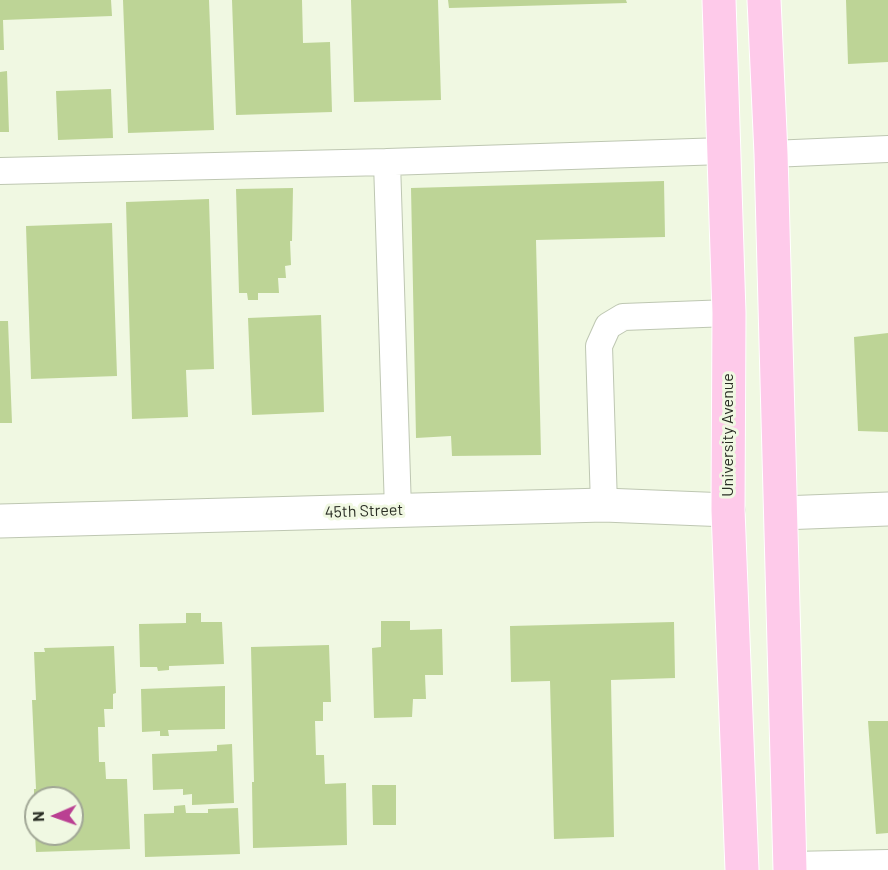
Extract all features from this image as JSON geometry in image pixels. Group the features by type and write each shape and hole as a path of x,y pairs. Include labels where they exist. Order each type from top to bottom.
{"main road":[{"name":"University Avenue","path":"719,0 729,313 728,510 742,870"},
{"path":"764,0 771,154 790,867"}],"street":[{"name":"45th Street","path":"0,521 604,505 728,510"},
{"path":"781,513 888,509"}],"lane":[{"path":"771,154 888,149"},
{"path":"0,171 724,151"},
{"path":"387,162 398,510"},
{"path":"604,505 599,346 608,326 623,317 729,313"},
{"path":"790,867 888,863"},
{"path":"729,870 742,870"}],"building":[{"path":"0,0 111,0 112,16 3,20 4,50 0,50"},
{"path":"123,0 209,0 214,130 128,133"},
{"path":"232,0 302,0 303,43 330,42 332,112 236,115"},
{"path":"351,0 438,0 441,100 354,102"},
{"path":"448,0 626,0 627,3 449,8"},
{"path":"846,0 888,0 888,62 848,64"},
{"path":"7,71 9,132 0,132 0,72"},
{"path":"111,89 113,138 58,140 56,91"},
{"path":"664,181 665,237 536,240 541,455 452,456 451,436 416,438 411,188"},
{"path":"293,188 291,265 285,266 286,278 278,278 279,293 258,293 258,300 248,300 247,293 239,293 236,189"},
{"path":"209,199 214,369 186,370 188,417 132,419 126,202"},
{"path":"112,223 117,376 31,379 26,226"},
{"path":"321,315 324,412 252,415 248,318"},
{"path":"0,321 8,321 12,423 0,423"},
{"path":"888,333 888,432 858,431 854,337"},
{"path":"186,613 201,613 201,622 222,622 224,664 169,666 169,670 158,671 157,667 140,667 139,624 186,623"},
{"path":"381,621 410,621 410,630 442,629 443,675 425,675 426,699 413,699 412,717 374,718 372,648 381,647"},
{"path":"674,622 675,678 611,680 614,837 554,839 550,681 511,682 510,626"},
{"path":"329,645 331,702 323,702 323,721 315,721 316,755 324,755 325,784 346,783 347,845 253,848 251,647"},
{"path":"114,646 116,693 113,694 113,709 104,709 105,727 98,727 99,762 105,762 106,779 127,779 130,849 36,852 36,846 84,846 84,786 36,786 32,700 36,700 34,652 45,652 44,648"},
{"path":"225,686 225,729 168,730 169,736 160,736 160,731 142,732 141,689"},
{"path":"868,721 888,721 888,833 876,834"},
{"path":"232,744 234,803 192,805 192,794 183,795 183,789 153,790 152,754 217,751 217,745"},
{"path":"372,785 396,785 396,825 373,825"},
{"path":"185,805 186,813 208,813 208,809 238,808 240,854 145,857 144,814 174,813 174,806"}]}
